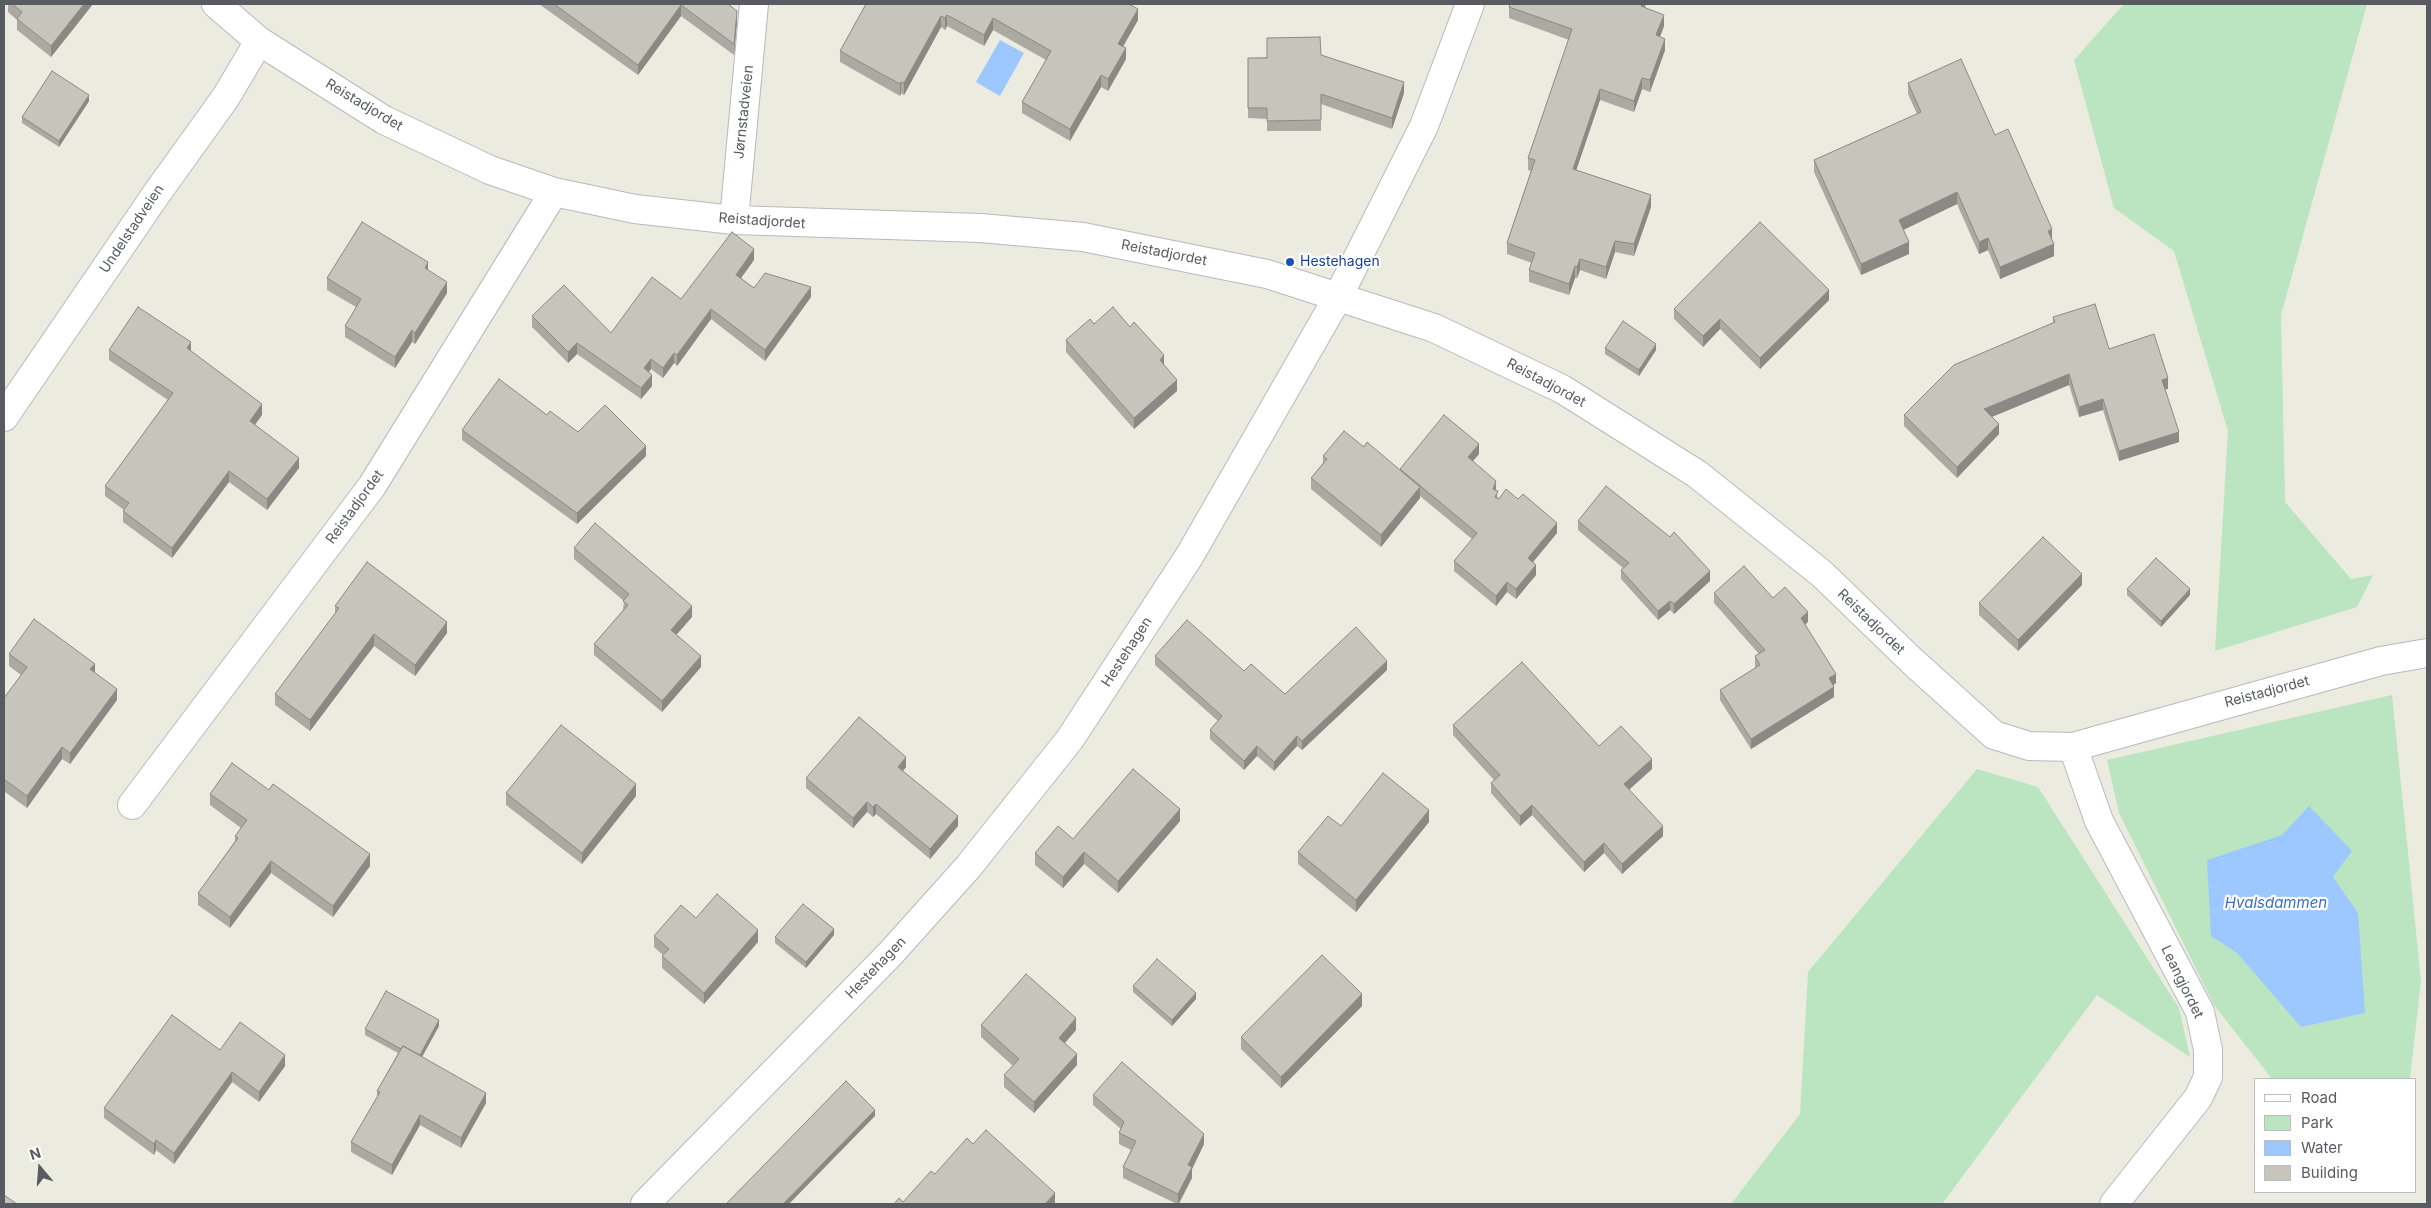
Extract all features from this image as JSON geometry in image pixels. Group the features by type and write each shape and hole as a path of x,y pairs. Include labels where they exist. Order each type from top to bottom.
{"street":[{"name":"Reistadjordet","path":"216,4 259,41 384,120 490,170 554,192 635,209 734,220 980,228 1084,237 1267,274 1434,328 1562,389 1698,474 1822,574 1912,661 1994,735 2030,746 2073,747 2381,660 2427,653"},
{"name":"Jørnstadveien","path":"734,220 754,4"},
{"name":"Hestehagen","path":"645,1204 891,953 969,866 1070,739 1190,555 1338,297 1424,126 1470,4"},
{"name":"Undelstadveien","path":"4,417 157,193 226,97 259,41"},
{"name":"Reistadjordet","path":"132,805 372,486 554,192"},
{"name":"Leangjordet","path":"2073,747 2099,821 2200,1012 2208,1050 2208,1077 2198,1098 2114,1204"}],"green space":[{"path":"2124,4 2367,4 2281,315 2285,502 2351,579 2373,575 2357,607 2215,651 2228,431 2174,251 2114,208 2074,60"},
{"path":"2392,695 2421,981 2410,1078 2271,1078 2214,1005 2119,813 2107,760"},
{"path":"1977,769 2038,787 2179,1008 2190,1057 2097,995 1942,1204 1731,1204 1800,1114 1808,972"}],"water":[{"path":"1000,40 1024,53 1000,96 976,82"},
{"name":"Hvalsdammen","path":"2309,806 2352,851 2333,877 2358,913 2365,1013 2301,1027 2237,953 2211,936 2207,860 2282,835"}],"building":[{"path":"12,4 84,4 51,46 17,19 22,12"},
{"path":"554,4 728,4 737,11 734,44 681,5 638,65"},
{"path":"866,4 1129,4 1138,9 1118,44 1126,48 1108,79 1101,75 1070,129 1022,102 1051,51 993,18 984,35 947,15 945,18 941,16 904,83 901,82 900,84 840,51"},
{"path":"1510,4 1642,4 1641,6 1664,15 1656,35 1665,39 1650,80 1642,78 1634,101 1600,89 1573,169 1651,195 1634,244 1615,241 1606,267 1580,259 1577,267 1575,266 1569,284 1529,270 1535,253 1507,243 1535,160 1528,158 1572,29 1509,7"},
{"path":"1320,37 1321,55 1404,82 1392,118 1321,94 1321,120 1267,121 1267,108 1248,108 1248,58 1267,58 1267,38"},
{"path":"1961,59 1995,135 2008,129 2052,229 2048,231 2054,244 2000,267 1988,238 1979,242 1957,192 1899,220 1909,242 1861,264 1814,160 1921,112 1908,83"},
{"path":"52,71 89,95 59,141 22,117"},
{"path":"362,222 428,262 425,268 447,282 415,333 412,330 395,357 345,326 361,299 327,278"},
{"path":"1760,222 1829,290 1760,358 1720,319 1703,336 1674,309"},
{"path":"732,232 754,249 736,275 754,288 765,273 811,287 765,350 711,309 677,355 674,353 663,368 651,359 644,368 652,375 641,388 577,343 568,352 532,316 564,285 611,333 652,277 681,299"},
{"path":"2095,304 2109,349 2154,334 2168,378 2162,380 2179,432 2119,451 2103,399 2079,407 2069,374 1984,409 1999,424 1957,467 1904,415 1954,365 2055,322 2053,317"},
{"path":"138,307 191,342 187,348 262,404 250,421 299,458 267,499 229,471 172,548 123,511 129,503 105,486 173,393 109,350"},
{"path":"1113,307 1130,327 1134,322 1164,355 1160,360 1177,380 1134,418 1066,340 1090,319 1094,324"},
{"path":"1623,321 1656,344 1639,370 1605,348"},
{"path":"499,379 547,415 550,411 578,432 605,405 646,446 577,513 462,430"},
{"path":"1444,415 1479,444 1468,457 1496,481 1493,489 1498,491 1495,497 1499,499 1506,489 1518,499 1523,494 1557,523 1528,558 1536,565 1516,589 1507,582 1496,596 1454,561 1477,533 1400,469"},
{"path":"1344,431 1364,447 1367,442 1420,487 1381,535 1311,478 1327,459 1323,456"},
{"path":"1606,486 1670,537 1674,532 1710,571 1674,604 1670,601 1658,611 1621,570 1629,563 1578,521"},
{"path":"595,523 692,606 671,630 701,656 662,701 594,644 628,605 623,601 629,594 574,548"},
{"path":"2043,537 2082,574 2018,640 1979,603"},
{"path":"2156,558 2190,589 2161,621 2127,589"},
{"path":"367,562 447,622 415,665 374,634 310,720 275,694 339,608 335,606"},
{"path":"1744,566 1773,598 1785,587 1808,612 1801,618 1836,674 1829,678 1834,687 1751,739 1720,690 1760,665 1755,656 1765,650 1714,593"},
{"path":"34,619 95,664 90,669 117,689 70,753 62,747 27,796 5,780 4,782 4,698 27,667 9,654"},
{"path":"1187,620 1244,671 1251,664 1285,694 1356,627 1387,661 1302,741 1297,736 1274,762 1257,746 1244,761 1210,730 1222,716 1155,656"},
{"path":"1522,662 1599,746 1621,726 1652,759 1624,784 1663,826 1622,864 1604,843 1584,862 1532,805 1520,816 1491,783 1500,775 1453,725"},
{"path":"859,717 906,757 898,767 958,816 930,849 876,804 873,807 867,802 853,818 806,778"},
{"path":"561,725 636,784 582,853 506,793"},
{"path":"232,763 269,790 273,784 370,854 333,906 271,861 230,917 198,893 238,838 235,836 247,820 210,794"},
{"path":"1133,769 1180,809 1118,881 1084,852 1063,877 1035,853 1058,826 1073,839"},
{"path":"1383,773 1429,810 1356,900 1298,852 1328,816 1341,826"},
{"path":"717,894 758,930 704,993 662,956 669,949 654,936 681,905 696,918"},
{"path":"803,904 834,929 806,962 775,937"},
{"path":"1322,955 1362,994 1281,1077 1241,1037"},
{"path":"1157,959 1196,993 1172,1020 1133,986"},
{"path":"1026,974 1076,1018 1059,1038 1077,1054 1034,1102 1004,1075 1019,1059 981,1025"},
{"path":"386,991 439,1020 420,1055 403,1046 401,1049 365,1029"},
{"path":"172,1015 220,1050 240,1022 285,1055 259,1092 232,1072 174,1153 156,1140 154,1144 104,1108"},
{"path":"403,1046 486,1093 461,1138 420,1115 392,1165 351,1142 380,1092 377,1091"},
{"path":"1122,1062 1204,1134 1188,1165 1192,1167 1178,1194 1123,1167 1136,1141 1119,1133 1124,1122 1093,1095"},
{"path":"846,1081 875,1110 783,1204 726,1204"},
{"path":"986,1130 1055,1193 1045,1204 894,1204 899,1198 903,1202 931,1171 935,1174 967,1138 973,1144"},
{"path":"4,1195 17,1204 4,1204"}],"place":[{"name":"Hestehagen","path":"1290,262"}]}
